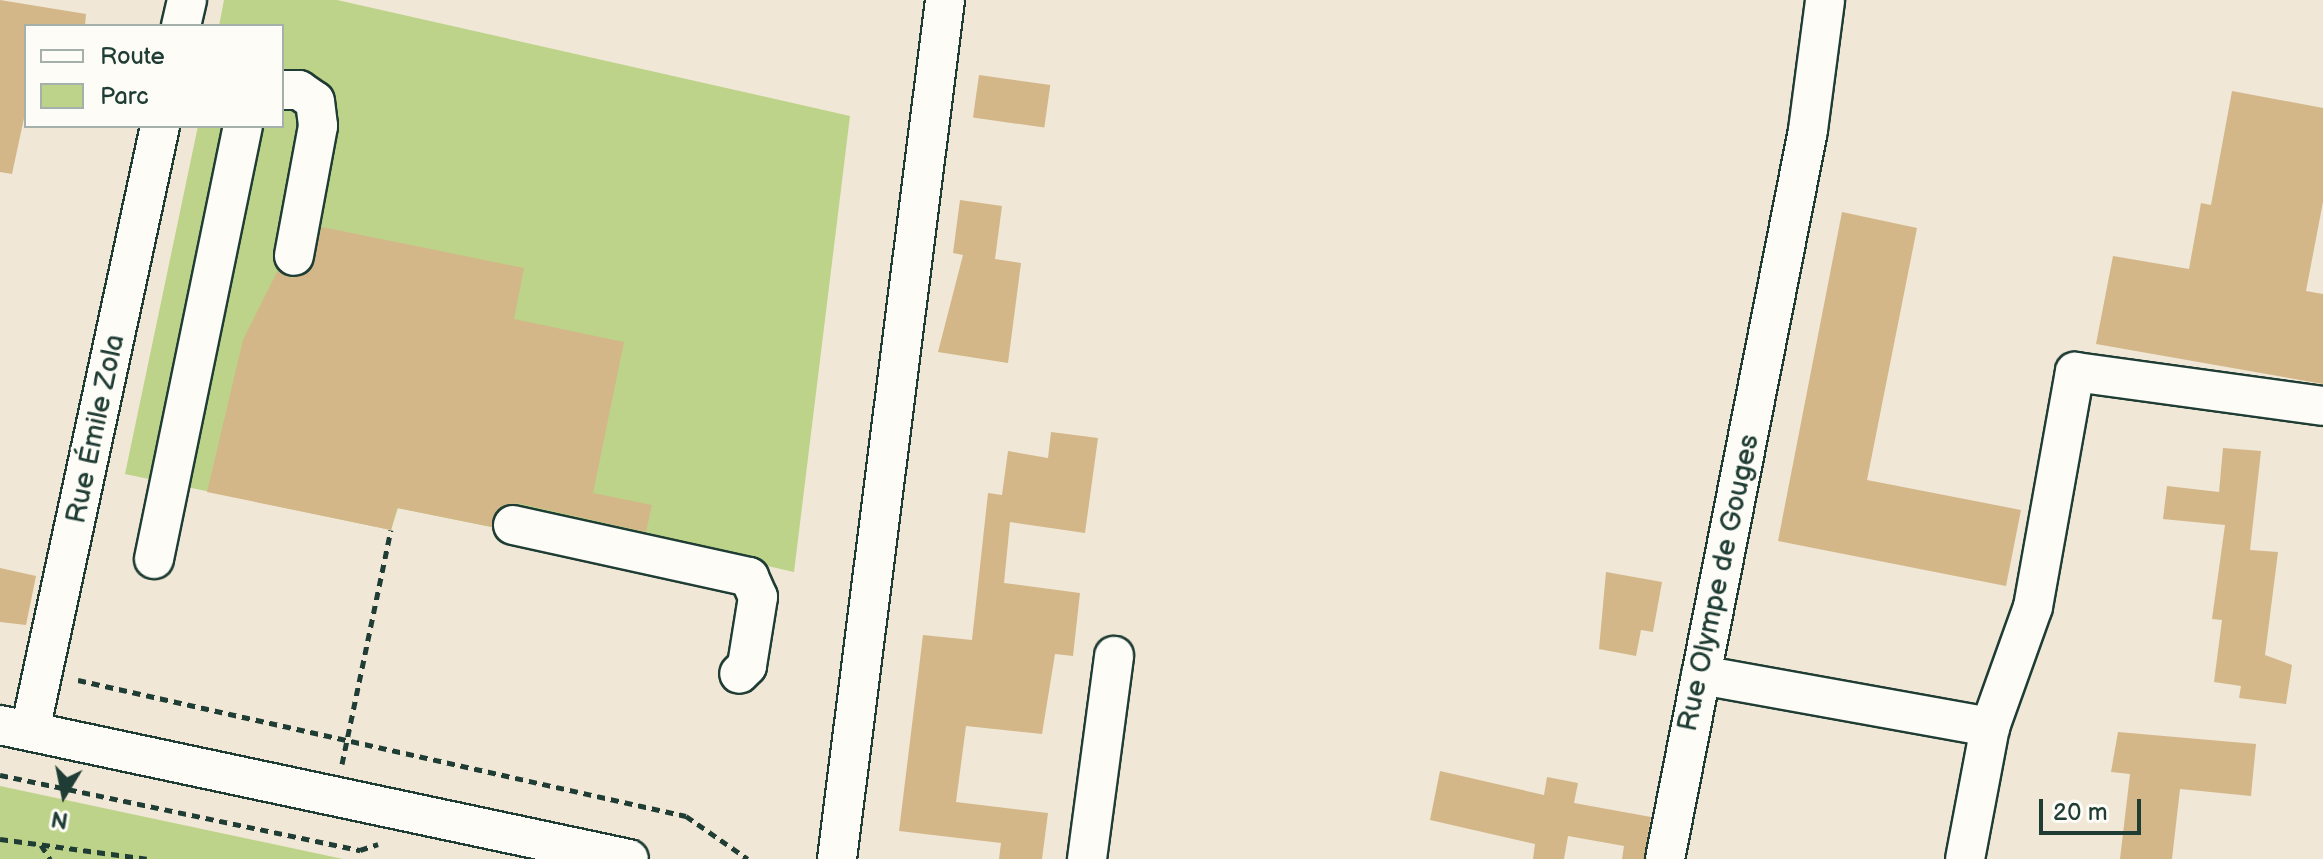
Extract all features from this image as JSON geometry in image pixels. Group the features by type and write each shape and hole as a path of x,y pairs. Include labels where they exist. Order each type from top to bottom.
{"street":[{"path":"181,24 187,0"},
{"path":"837,859 945,0"},
{"name":"Rue Olympe de Gouges","path":"1665,859 1774,306 1825,0"},
{"path":"284,90 299,90 315,101 318,126 294,256"},
{"name":"Rue Émile Zola","path":"160,128 41,672 15,728 336,797 484,844 628,859"},
{"path":"154,559 243,128"},
{"path":"1965,859 1990,727 2033,607 2075,372 2323,406"},
{"path":"513,525 749,577 758,597 747,666 739,674"},
{"path":"1087,859 1114,656"},
{"path":"1701,675 1990,727"}],"path":[{"path":"326,844 391,530"},
{"path":"41,672 346,743 686,816 748,859"},
{"path":"0,775 360,850 387,841"},
{"path":"0,839 147,859"},
{"path":"40,844 50,859"}],"green space":[{"path":"224,0 337,0 850,116 794,572 507,506 501,529 398,508 391,530 125,474 198,128 284,128 284,24 219,24"},
{"path":"0,786 343,859 0,859"}],"building":[{"path":"0,0 86,14 85,24 24,24 24,118 12,174 0,172"},
{"path":"979,75 1050,85 1044,128 973,118"},
{"path":"2232,91 2323,108 2323,202 2306,291 2323,294 2323,384 2096,344 2113,256 2189,269 2201,203 2211,205"},
{"path":"960,200 1002,206 995,259 1021,263 1008,363 938,352 963,255 953,253"},
{"path":"1842,212 1917,228 1867,480 2021,510 2006,586 1778,541"},
{"path":"322,227 524,268 514,319 624,342 593,493 652,505 646,532 517,503 497,510 492,527 397,508 391,530 207,492 243,340 278,270 291,278 311,270"},
{"path":"1051,432 1098,438 1085,533 1010,522 1004,583 1080,593 1073,656 1055,654 1042,734 966,726 956,802 1048,813 1042,859 999,859 1001,843 899,831 923,635 972,640 988,493 1002,495 1008,451 1048,458"},
{"path":"2223,448 2261,451 2250,550 2278,552 2265,655 2292,665 2286,704 2239,698 2241,686 2214,682 2222,620 2212,619 2225,525 2163,519 2167,486 2219,492"},
{"path":"0,568 36,576 26,625 0,622"},
{"path":"1606,572 1662,582 1653,632 1641,630 1636,656 1599,649"},
{"path":"2118,732 2256,744 2251,796 2180,789 2172,859 2120,859 2130,774 2111,772"},
{"path":"1440,771 1544,795 1547,777 1578,783 1574,803 1651,817 1644,859 1622,859 1624,846 1568,836 1564,859 1533,859 1535,844 1430,820"}]}
